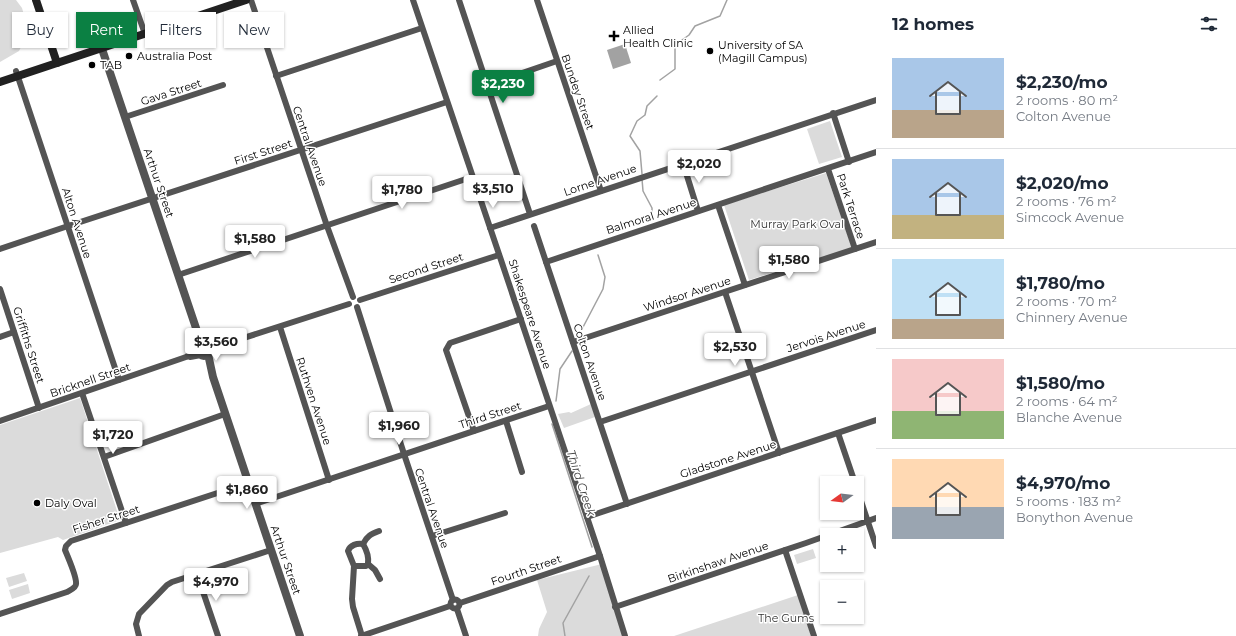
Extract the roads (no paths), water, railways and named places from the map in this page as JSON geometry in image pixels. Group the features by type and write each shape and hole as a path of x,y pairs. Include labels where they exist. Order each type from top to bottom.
{"main road":[{"path":"36,0 56,60"},
{"path":"137,33 229,0"},
{"path":"144,31 246,0"},
{"path":"0,82 17,74 95,48"},
{"path":"0,77 17,74"}],"street":[{"path":"133,0 144,31"},
{"name":"Central Avenue","path":"251,0 327,226 353,297"},
{"name":"Shakespeare Avenue","path":"413,0 521,319 625,636"},
{"path":"459,0 530,214"},
{"name":"Bundey Street","path":"537,0 601,191"},
{"path":"276,76 422,28"},
{"name":"Arthur Street","path":"102,48 300,636"},
{"path":"487,85 557,60"},
{"name":"Alton Avenue","path":"17,74 119,380"},
{"name":"Gava Street","path":"125,117 223,85"},
{"name":"Lorne Avenue","path":"490,228 876,100"},
{"name":"First Street","path":"0,249 447,102"},
{"path":"833,113 849,162"},
{"name":"Balmoral Avenue","path":"546,262 876,152"},
{"path":"683,163 698,211"},
{"name":"Park Terrace","path":"828,169 855,249"},
{"path":"178,275 472,176"},
{"path":"718,205 745,285"},
{"name":"Colton Avenue","path":"534,226 627,504"},
{"name":"Windsor Avenue","path":"573,342 876,243"},
{"name":"Second Street","path":"360,300 499,255"},
{"name":"Griffiths Street","path":"0,289 39,408"},
{"path":"725,292 778,453"},
{"path":"353,297 357,297 360,300 357,307 352,307 349,304 350,299 353,297"},
{"path":"204,351 349,304"},
{"name":"Central Avenue","path":"357,307 432,536 452,603"},
{"path":"474,431 446,350 450,343 521,319"},
{"name":"Ruthven Avenue","path":"280,327 329,480"},
{"name":"Jervois Avenue","path":"600,422 876,330"},
{"path":"0,337 14,332"},
{"name":"Bricknell Street","path":"0,421 204,351"},
{"path":"82,393 126,523"},
{"name":"Third Street","path":"255,504 549,406"},
{"path":"104,457 225,414"},
{"name":"Gladstone Avenue","path":"587,517 876,420"},
{"path":"506,421 522,472"},
{"path":"838,433 853,476"},
{"name":"Fisher Street","path":"0,614 72,590 76,584 65,550 68,543 248,483"},
{"path":"864,509 876,546"},
{"path":"432,536 504,513"},
{"name":"Birkinshaw Avenue","path":"615,607 876,518"},
{"path":"363,544 369,534 379,531"},
{"path":"363,544 356,544 349,549 354,566 353,607 361,636 457,600 466,636"},
{"path":"363,544 367,554 368,564 375,570 380,579"},
{"path":"139,636 136,624 139,614 167,585 172,582 271,550"},
{"path":"785,550 814,636"},
{"name":"Fourth Street","path":"458,606 600,556"},
{"path":"354,566 366,566 368,564"},
{"path":"197,574 218,636"},
{"path":"382,629 385,636"}],"waterway":[{"name":"Third Creek","path":"660,80 675,69 675,45 689,35 695,26 720,16 727,0"},
{"name":"Third Creek","path":"642,174 640,151 630,136 637,121 645,115 647,106 657,96"},
{"name":"Third Creek","path":"642,179 643,191 652,208 652,219"},
{"name":"Third Creek","path":"581,331 603,289 605,277 598,255"},
{"name":"Third Creek","path":"556,401 560,369 572,351"},
{"name":"Third Creek","path":"552,424 592,547"},
{"name":"Third Creek","path":"565,636 563,623 589,576"}],"place":[{"name":"Allied Health Clinic","path":"614,36"},
{"name":"University of SA (Magill Campus)","path":"710,51"},
{"name":"Australia Post","path":"129,56"},
{"name":"TAB","path":"92,65"},
{"name":"Daly Oval","path":"37,503"}],"park label":[{"name":"Murray Park Oval","path":"797,224"},
{"name":"The Gums","path":"786,618"}]}
